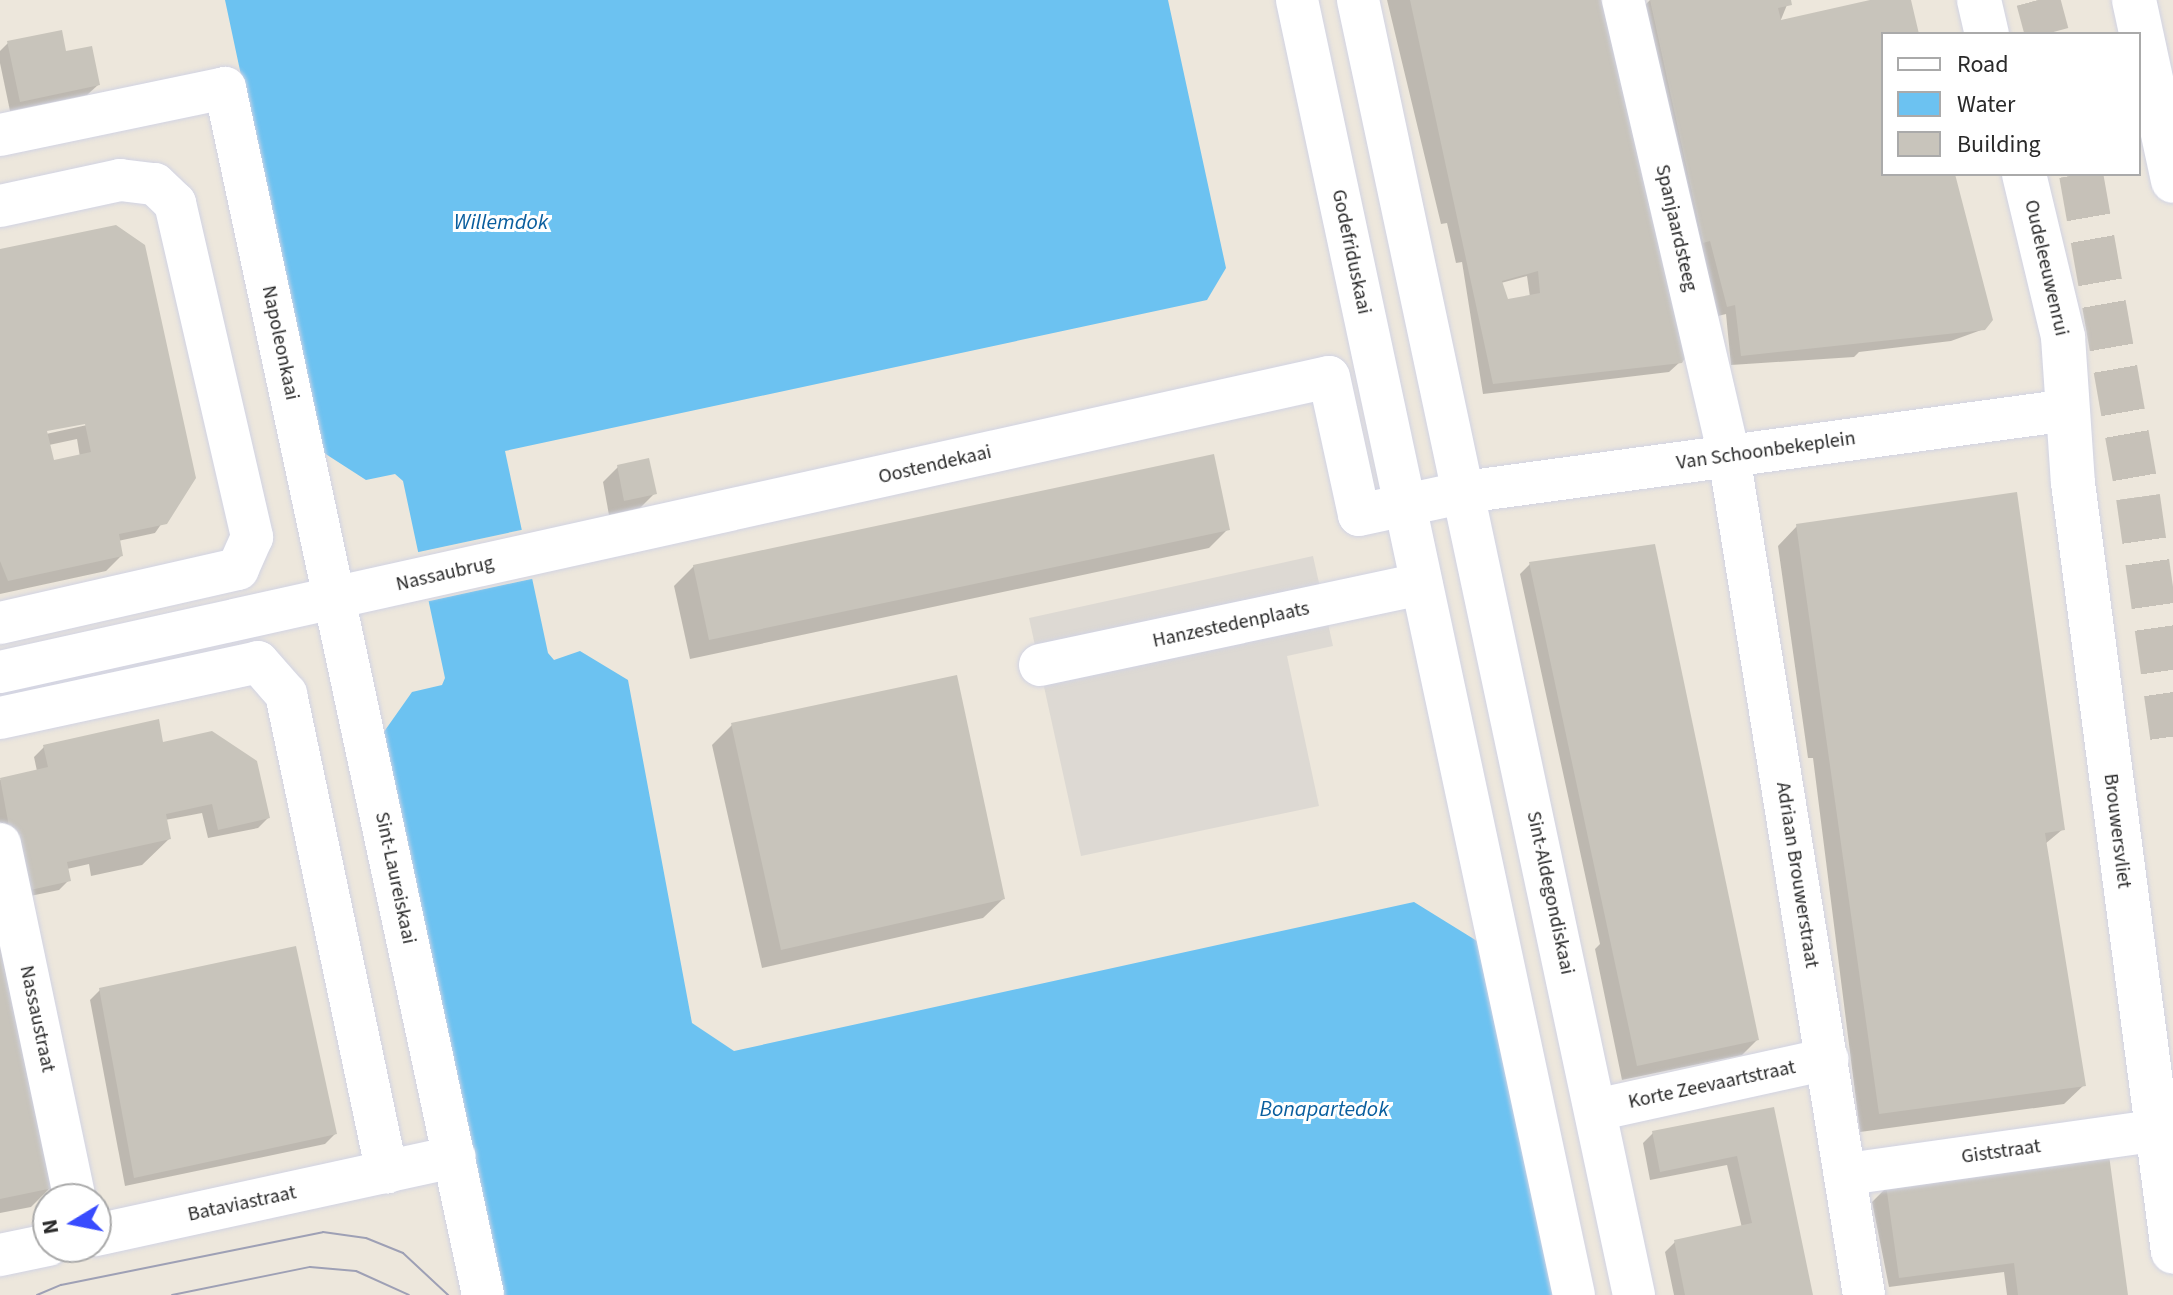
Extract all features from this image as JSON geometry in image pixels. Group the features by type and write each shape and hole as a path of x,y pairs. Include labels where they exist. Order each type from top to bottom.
{"street":[{"name":"Godefriduskaai","path":"1297,0 1405,505"},
{"path":"1358,0 1465,492 1405,505 1574,1295"},
{"name":"Spanjaardsteeg","path":"1623,0 1729,456"},
{"path":"1979,0 1987,32"},
{"path":"2134,0 2159,43 2173,181"},
{"name":"Napoleonkaai","path":"0,135 225,88 334,599"},
{"name":"Oudeleeuwenrui","path":"2024,176 2063,337 2068,410"},
{"path":"0,206 120,180 155,184 182,217 252,537 238,569 0,623"},
{"name":"Oostendekaai","path":"641,530 1329,377 1359,515 1405,505"},
{"name":"Van Schoonbekeplein","path":"1465,492 2068,410"},
{"name":"Brouwersvliet","path":"2068,410 2164,1129 2173,1252"},
{"name":"Adriaan Brouwerstraat","path":"1729,456 1847,1174 1864,1295"},
{"name":"Sint-Aldegondiskaai","path":"1465,492 1634,1295"},
{"name":"Nassaubrug","path":"0,672 641,530"},
{"name":"Hanzestedenplaats","path":"1040,665 1421,584"},
{"name":"Sint-Laureiskaai","path":"334,599 483,1295"},
{"path":"0,718 258,662 286,694 387,1172 455,1157"},
{"name":"Nassaustraat","path":"0,844 72,1183"},
{"name":"Korte Zeevaartstraat","path":"1596,1110 1827,1059"},
{"name":"Giststraat","path":"1847,1174 2164,1129"},
{"name":"Bataviastraat","path":"112,1232 387,1172"},
{"path":"0,1255 32,1248"}],"shaded area":[{"path":"1313,556 1333,646 1287,656 1319,806 1081,856 1029,618"}],"water":[{"path":"225,0 1168,0 1226,268 1207,300 505,451 548,653 554,660 580,651 628,680 692,1023 734,1051 1414,902 1477,941 1554,1295 499,1295 381,736 412,692 442,685 445,678 403,481 395,474 366,480 321,451"}],"pier":[{"path":"526,529 536,578 425,602 414,553"}],"building":[{"path":"1410,0 1604,0 1688,353 1682,363 1493,384","holes":["1538,271 1540,293 1508,299 1502,281"]},
{"path":"1650,0 1791,0 1792,5 1778,8 1781,20 1870,0 1911,0 1919,32 1881,32 1881,176 1956,176 1993,320 1985,330 1741,356 1735,305 1727,307 1710,241 1703,243"},
{"path":"62,30 66,51 92,46 100,85 20,102 7,41"},
{"path":"116,225 145,245 196,478 167,524 119,534 123,556 8,581 0,561 0,249","holes":["85,424 91,452 54,460 47,431"]},
{"path":"1214,454 1230,530 709,640 693,565"},
{"path":"649,458 657,494 624,501 617,465"},
{"path":"2017,492 2065,830 2045,833 2086,1086 1879,1114 1796,524"},
{"path":"1655,544 1759,1040 1637,1066 1529,562"},
{"path":"957,675 1005,899 781,950 731,723"},
{"path":"159,719 163,742 212,731 257,761 270,818 218,830 212,804 166,814 171,839 67,862 71,881 21,892 0,778 48,767 43,745"},
{"path":"0,944 52,1183 32,1183 32,1192 0,1199"},
{"path":"296,946 337,1134 134,1178 99,988"},
{"path":"1774,1107 1813,1295 1685,1295 1674,1240 1752,1223 1737,1156 1660,1172 1652,1131"},
{"path":"2109,1155 2128,1295 2018,1295 2014,1263 1899,1278 1886,1185"}],"tunnel":[{"path":"2038,0 2046,32"},
{"path":"2081,176 2138,497 2173,742"}],"tram line":[{"path":"37,1295 61,1285 323,1232 366,1238 403,1253 448,1295"},
{"path":"172,1295 310,1267 356,1271 409,1295"}],"water label":[{"name":"Willemdok","path":"501,223"},
{"name":"Bonapartedok","path":"1324,1110"}]}
